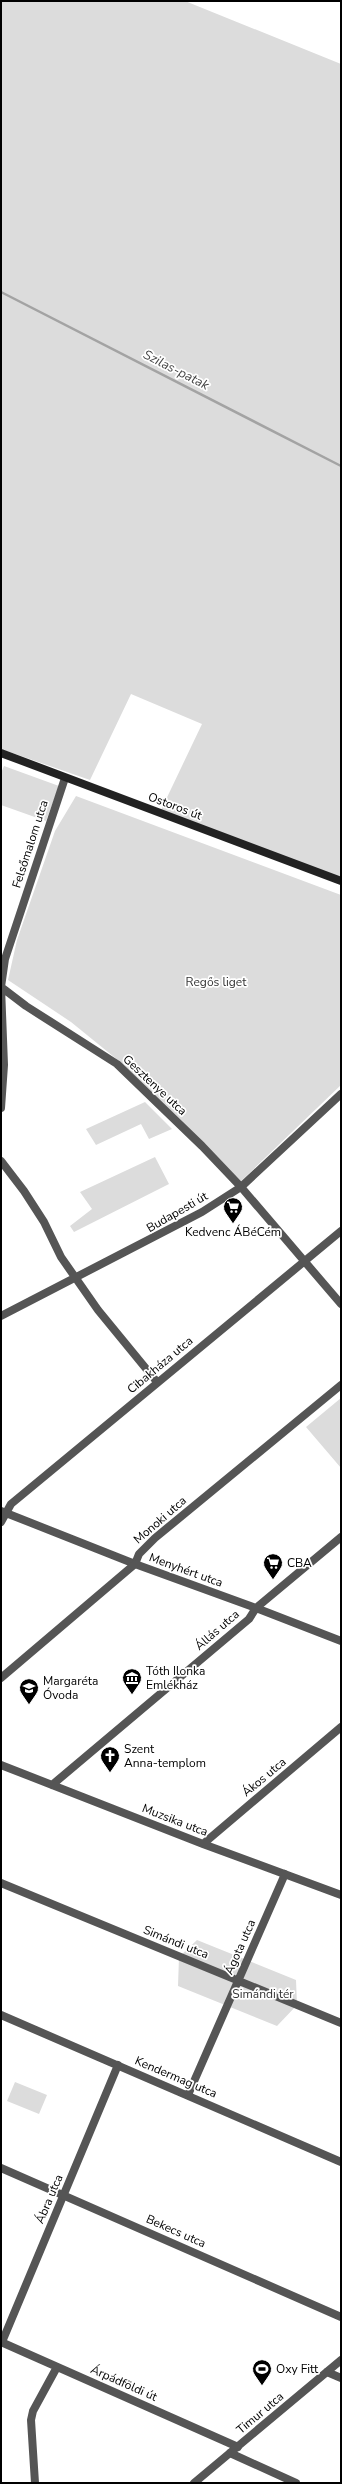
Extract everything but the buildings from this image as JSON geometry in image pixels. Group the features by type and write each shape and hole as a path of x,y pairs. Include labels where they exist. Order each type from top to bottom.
{"main road":[{"name":"Ostoros út","path":"1,753 64,778 341,881"}],"street":[{"name":"Felsőmalom utca","path":"1,1108 4,1065 1,987 5,959 10,938 36,866 64,778"},
{"name":"Gesztenye utca","path":"1,987 26,1006 117,1064 202,1146 241,1187 341,1304"},
{"name":"Budapesti út","path":"1,1316 163,1235 241,1187 341,1094"},
{"path":"1,1161 24,1191 44,1222 61,1257 98,1310 157,1382"},
{"name":"Cibakháza utca","path":"1,1522 4,1513 11,1504 341,1231"},
{"name":"Monoki utca","path":"1,1678 135,1564 139,1554 155,1538 341,1385"},
{"name":"Menyhért utca","path":"4,1513 135,1564 341,1640"},
{"name":"Állás utca","path":"52,1785 249,1619 256,1608 341,1537"},
{"name":"Ákos utca","path":"203,1844 341,1727"},
{"name":"Muzsika utca","path":"1,1765 203,1844 341,1894"},
{"name":"Ágota utca","path":"188,2095 285,1874"},
{"name":"Simándi utca","path":"1,1883 341,2023"},
{"name":"Kendermag utca","path":"1,2015 341,2162"},
{"name":"Ábra utca","path":"1,2342 118,2065"},
{"name":"Bekecs utca","path":"1,2168 341,2317"},
{"name":"Árpádföldi út","path":"1,2342 238,2447"},
{"name":"Timur utca","path":"194,2483 341,2360"},
{"path":"35,2483 31,2420 33,2411 57,2367"},
{"path":"327,2372 341,2378"},
{"path":"230,2453 296,2483"}],"green space":[{"path":"1,1 185,1 341,64 341,878 161,810 202,724 131,694 90,780 1,749"},
{"path":"4,766 59,786 46,821 1,805 1,773"},
{"name":"Regős liget","path":"76,796 341,895 341,1085 240,1182 119,1061 71,1022 8,980 17,940 55,831"},
{"path":"145,1102 172,1129 149,1139 141,1124 96,1145 86,1129"},
{"path":"155,1157 169,1184 74,1232 70,1226 92,1209 80,1192"},
{"path":"341,1398 341,1468 306,1427"},
{"name":"Simándi tér","path":"197,1940 296,1980 297,2005 277,2026 178,1986 179,1957"},
{"path":"15,2082 47,2095 39,2114 7,2101"}],"waterway":[{"name":"Szilas-patak","path":"1,292 341,466"}],"place":[{"name":"Kedvenc ÁBéCém","path":"233,1224"},
{"name":"CBA","path":"273,1580"},
{"name":"Tóth Ilonka Emlékház","path":"132,1695"},
{"name":"Margaréta Óvoda","path":"29,1705"},
{"name":"Szent Anna-templom","path":"110,1773"},
{"name":"Oxy Fitt","path":"262,2386"}]}
